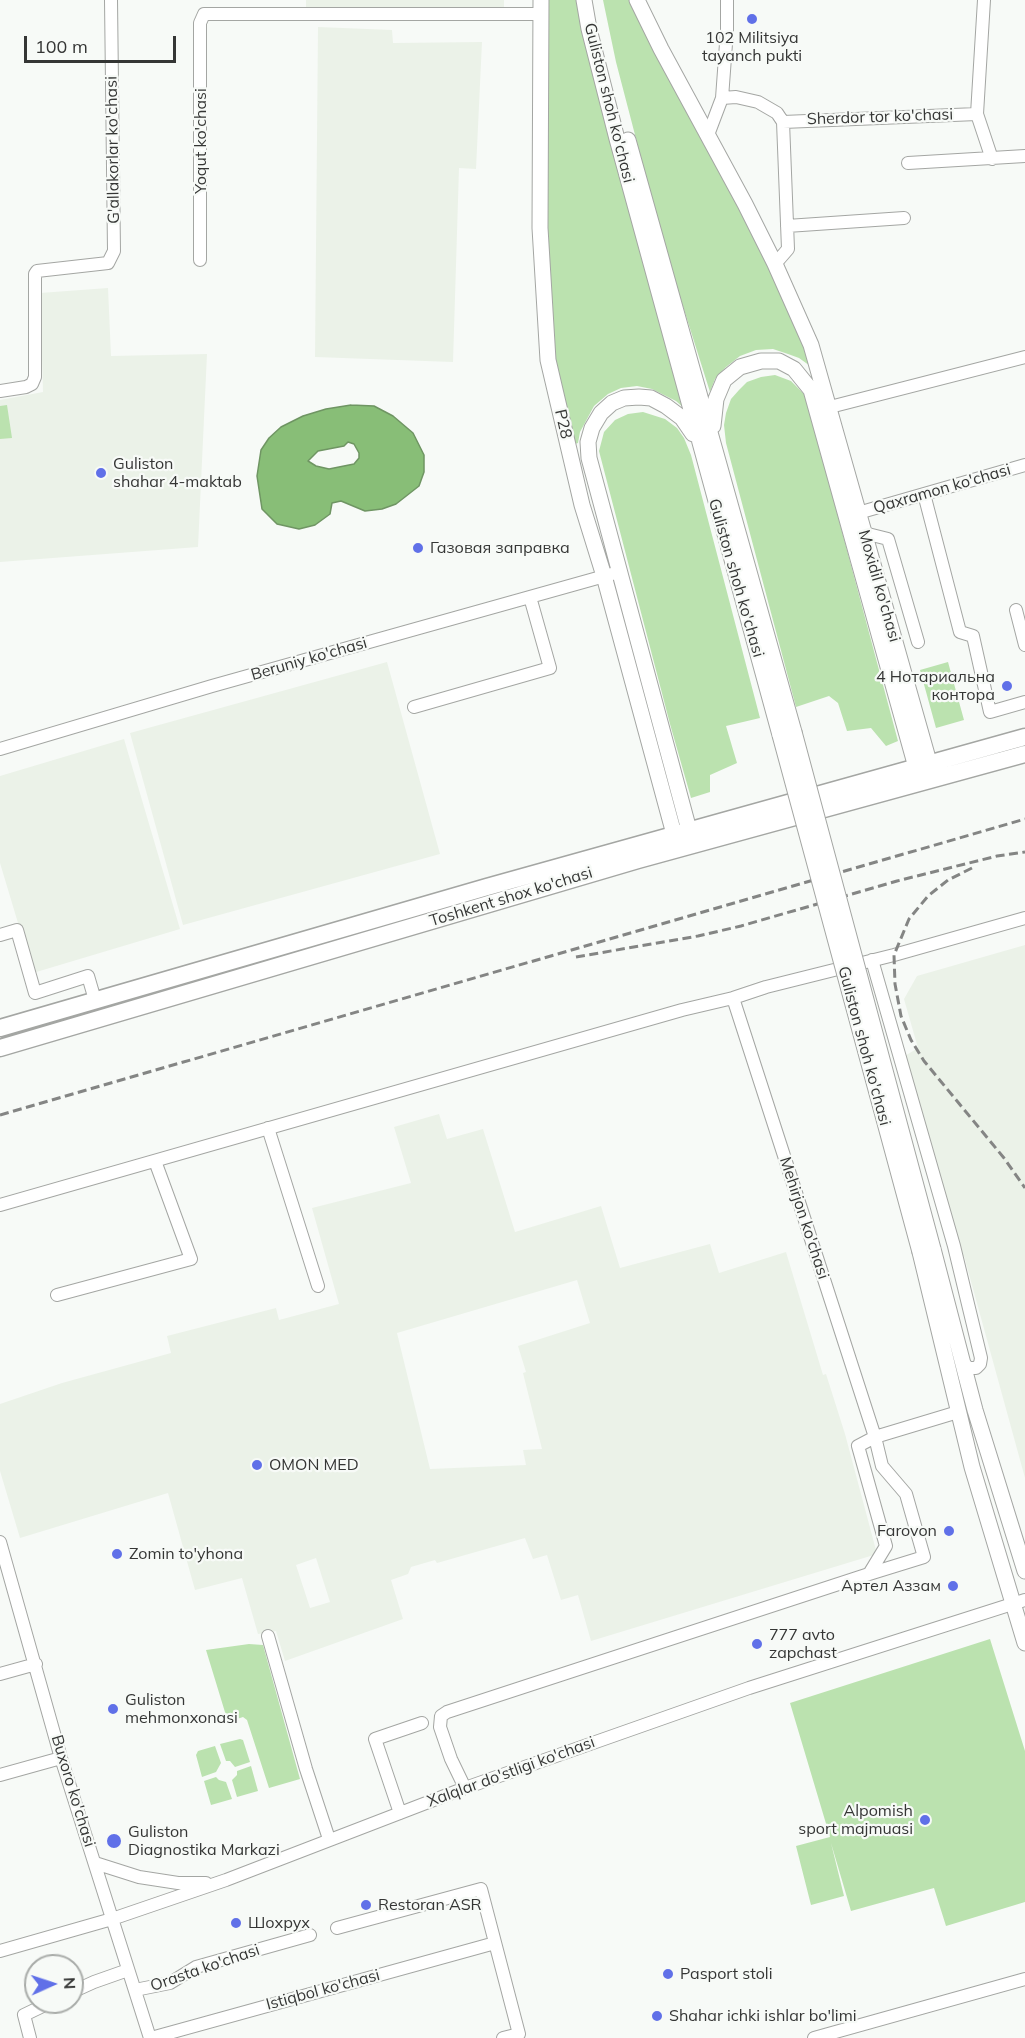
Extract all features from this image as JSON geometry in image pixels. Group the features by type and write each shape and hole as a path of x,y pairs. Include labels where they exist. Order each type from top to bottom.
{"highway":[{"name":"Toshkent shox ko'chasi","path":"0,1048 442,919 925,773 1025,737"},
{"name":"Toshkent shox ko'chasi","path":"0,1028 682,832 925,773 1025,754"},
{"path":"437,902 442,919"}],"main road":[{"name":"Guliston shoh ko'chasi","path":"584,0 617,139 708,448"},
{"name":"Guliston shoh ko'chasi","path":"595,0 627,136 708,448 927,1251 963,1362 975,1410 1025,1571"},
{"path":"637,0 775,264 812,345 830,407"},
{"name":"Р28","path":"541,7 540,228 548,360 582,505 612,574 682,832"},
{"name":"Guliston shoh ko'chasi","path":"708,448 716,399 724,380 740,367 761,361 779,361 794,369 803,378 814,398 925,773"},
{"name":"Guliston shoh ko'chasi","path":"612,574 589,458 588,442 592,428 601,413 612,403 624,398 651,398 682,418 692,433 708,448"},
{"name":"Moxidil ko'chasi","path":"830,407 883,599 925,773"},
{"name":"Guliston shoh ko'chasi","path":"927,1251 957,1412 972,1467 1019,1601 1025,1643"}],"street":[{"name":"G'allakorlar ko'chasi","path":"0,391 26,387 32,384 35,377 35,274 37,271 108,263 114,251 111,0"},
{"path":"708,135 722,98 727,0"},
{"path":"984,0 977,114 992,159"},
{"name":"Yoqut ko'chasi","path":"200,260 200,23 204,14 541,7"},
{"path":"722,98 736,97 758,102 777,113 783,122 788,249 775,264"},
{"name":"Sherdor tor ko'chasi","path":"783,122 977,114"},
{"path":"908,163 1025,156"},
{"path":"787,226 904,218"},
{"path":"830,407 1025,357"},
{"name":"Qaxramon ko'chasi","path":"858,513 1025,465"},
{"path":"924,494 960,632 973,636 990,712 1025,702"},
{"path":"864,532 888,539 918,642"},
{"name":"Beruniy ko'chasi","path":"0,749 212,686 612,574"},
{"path":"883,599 903,590"},
{"path":"414,707 550,668 530,597"},
{"path":"1016,610 1025,645"},
{"path":"0,1205 658,1016 733,998 766,987 1025,918"},
{"path":"0,935 18,930 35,993 88,976 95,1000"},
{"path":"872,960 954,1246 981,1358 976,1368 969,1368 963,1362"},
{"name":"Mehirjon ko'chasi","path":"733,998 875,1437 882,1466 906,1494 924,1557 869,1574"},
{"path":"268,1128 318,1286"},
{"path":"57,1295 191,1259 156,1161"},
{"path":"465,1788 451,1759 440,1726 441,1716 447,1712 869,1574 886,1546 858,1446 875,1437 957,1412"},
{"name":"Buxoro ko'chasi","path":"1,1548 61,1758 150,2038"},
{"name":"Xalqlar do'stligi ko'chasi","path":"0,1951 112,1919 216,1883 465,1788 749,1688 1019,1601"},
{"path":"268,1636 306,1769 329,1839"},
{"path":"0,1674 36,1664"},
{"path":"400,1813 375,1739 422,1723"},
{"path":"0,1775 61,1758"},
{"path":"95,1863 139,1877 178,1883 216,1883"},
{"path":"337,1928 481,1889 519,2034 503,2038"},
{"name":"Orasta ko'chasi","path":"135,1990 170,1983 196,1967 310,1935"},
{"name":"Istiqbol ko'chasi","path":"150,2038 495,1943"},
{"path":"84,1987 128,1970"},
{"path":"814,2038 1025,1979"},
{"path":"26,2014 24,2015 30,2038"}],"shaded area":[{"path":"306,0 504,0 504,10 306,10"},
{"path":"549,0 577,0 643,264 685,409 676,401 652,389 637,386 621,388 608,394 594,406 580,432 578,443 575,444 553,355 546,223"},
{"path":"603,0 631,0 710,147 808,347 813,368 799,358 773,349 756,350 740,356 726,367 715,379 710,392 664,246 616,62"},
{"path":"318,27 392,30 393,43 482,42 476,169 459,168 453,362 315,357"},
{"name":"Guliston shahar 4-maktab","path":"108,288 111,356 207,354 198,547 0,562 0,400 43,392 40,293"},
{"path":"775,375 791,381 804,394 809,408 898,741 886,746 871,728 847,731 838,703 829,696 796,707 726,443 724,425 731,399 747,382"},
{"path":"7,405 12,438 0,439 0,406"},
{"path":"351,405 374,406 393,416 413,433 424,455 424,472 419,486 396,504 382,509 365,511 341,501 332,503 330,514 315,525 299,529 277,524 262,509 257,476 261,450 269,438 281,427 303,416","holes":["348,442 354,444 359,453 359,458 354,464 329,469 316,466 308,461 318,451 344,446"]},
{"path":"643,412 665,419 677,428 691,455 760,718 726,726 737,763 710,775 710,792 691,798 599,451 604,432 615,420 628,414"},
{"path":"387,662 440,854 183,925 130,733"},
{"path":"948,662 964,720 936,728 920,670"},
{"path":"124,739 180,929 33,973 0,863 0,776"},
{"path":"1025,945 1025,1478 964,1256 961,1256 903,1057 918,1048 904,999 917,976"},
{"path":"439,1114 447,1139 483,1129 515,1232 601,1206 620,1268 710,1244 719,1273 786,1252 823,1375 826,1374 845,1434 877,1554 591,1641 578,1595 561,1600 547,1555 533,1559 525,1538 437,1563 435,1560 411,1567 408,1574 391,1580 403,1619 285,1661 276,1631 258,1634 242,1578 195,1590 168,1493 20,1538 0,1471 0,1404 62,1383 171,1353 167,1336 276,1308 279,1320 339,1304 312,1208 411,1183 394,1127","holes":["577,1280 590,1323 518,1346 526,1372 523,1373 542,1449 523,1450 526,1465 430,1469 397,1333","316,1558 330,1602 310,1608 296,1565"]},
{"name":"Alpomish sport majmuasi","path":"990,1639 1025,1751 1025,1902 946,1926 934,1888 851,1911 831,1843 844,1896 811,1905 796,1846 830,1837 790,1703"},
{"path":"249,1644 263,1645 300,1779 269,1788 247,1720 243,1717 228,1722 206,1650"},
{"path":"243,1740 250,1762 235,1767 230,1761 226,1761 220,1744"},
{"path":"215,1746 221,1763 216,1772 202,1777 196,1755 198,1751"},
{"path":"251,1766 258,1791 237,1797 232,1780 237,1775 237,1771"},
{"path":"216,1777 226,1782 232,1799 211,1805 204,1781"}],"railway":[{"path":"0,1115 1025,819"},
{"path":"576,957 698,936 741,926 897,881 997,856 1025,852"},
{"path":"972,868 948,880 928,896 909,919 894,955 895,984 901,1016 911,1040 924,1061 1004,1158 1025,1188"}],"place":[{"name":"102 Militsiya tayanch pukti","path":"752,19"},
{"name":"Guliston shahar 4-maktab","path":"101,473"},
{"name":"Газовая заправка","path":"418,548"},
{"name":"4 Нотариальна контора","path":"1007,686"},
{"name":"OMON MED","path":"257,1465"},
{"name":"Farovon","path":"949,1531"},
{"name":"Zomin to'yhona","path":"117,1554"},
{"name":"Артел Аззам","path":"953,1586"},
{"name":"777 avto zapchast","path":"757,1644"},
{"name":"Guliston mehmonxonasi","path":"113,1709"},
{"name":"Alpomish sport majmuasi","path":"925,1820"},
{"name":"Guliston Diagnostika Markazi","path":"114,1841"},
{"name":"Restoran ASR","path":"366,1905"},
{"name":"Шохрух","path":"236,1923"},
{"name":"Pasport stoli","path":"668,1974"},
{"name":"Shahar ichki ishlar bo'limi","path":"657,2016"}]}
